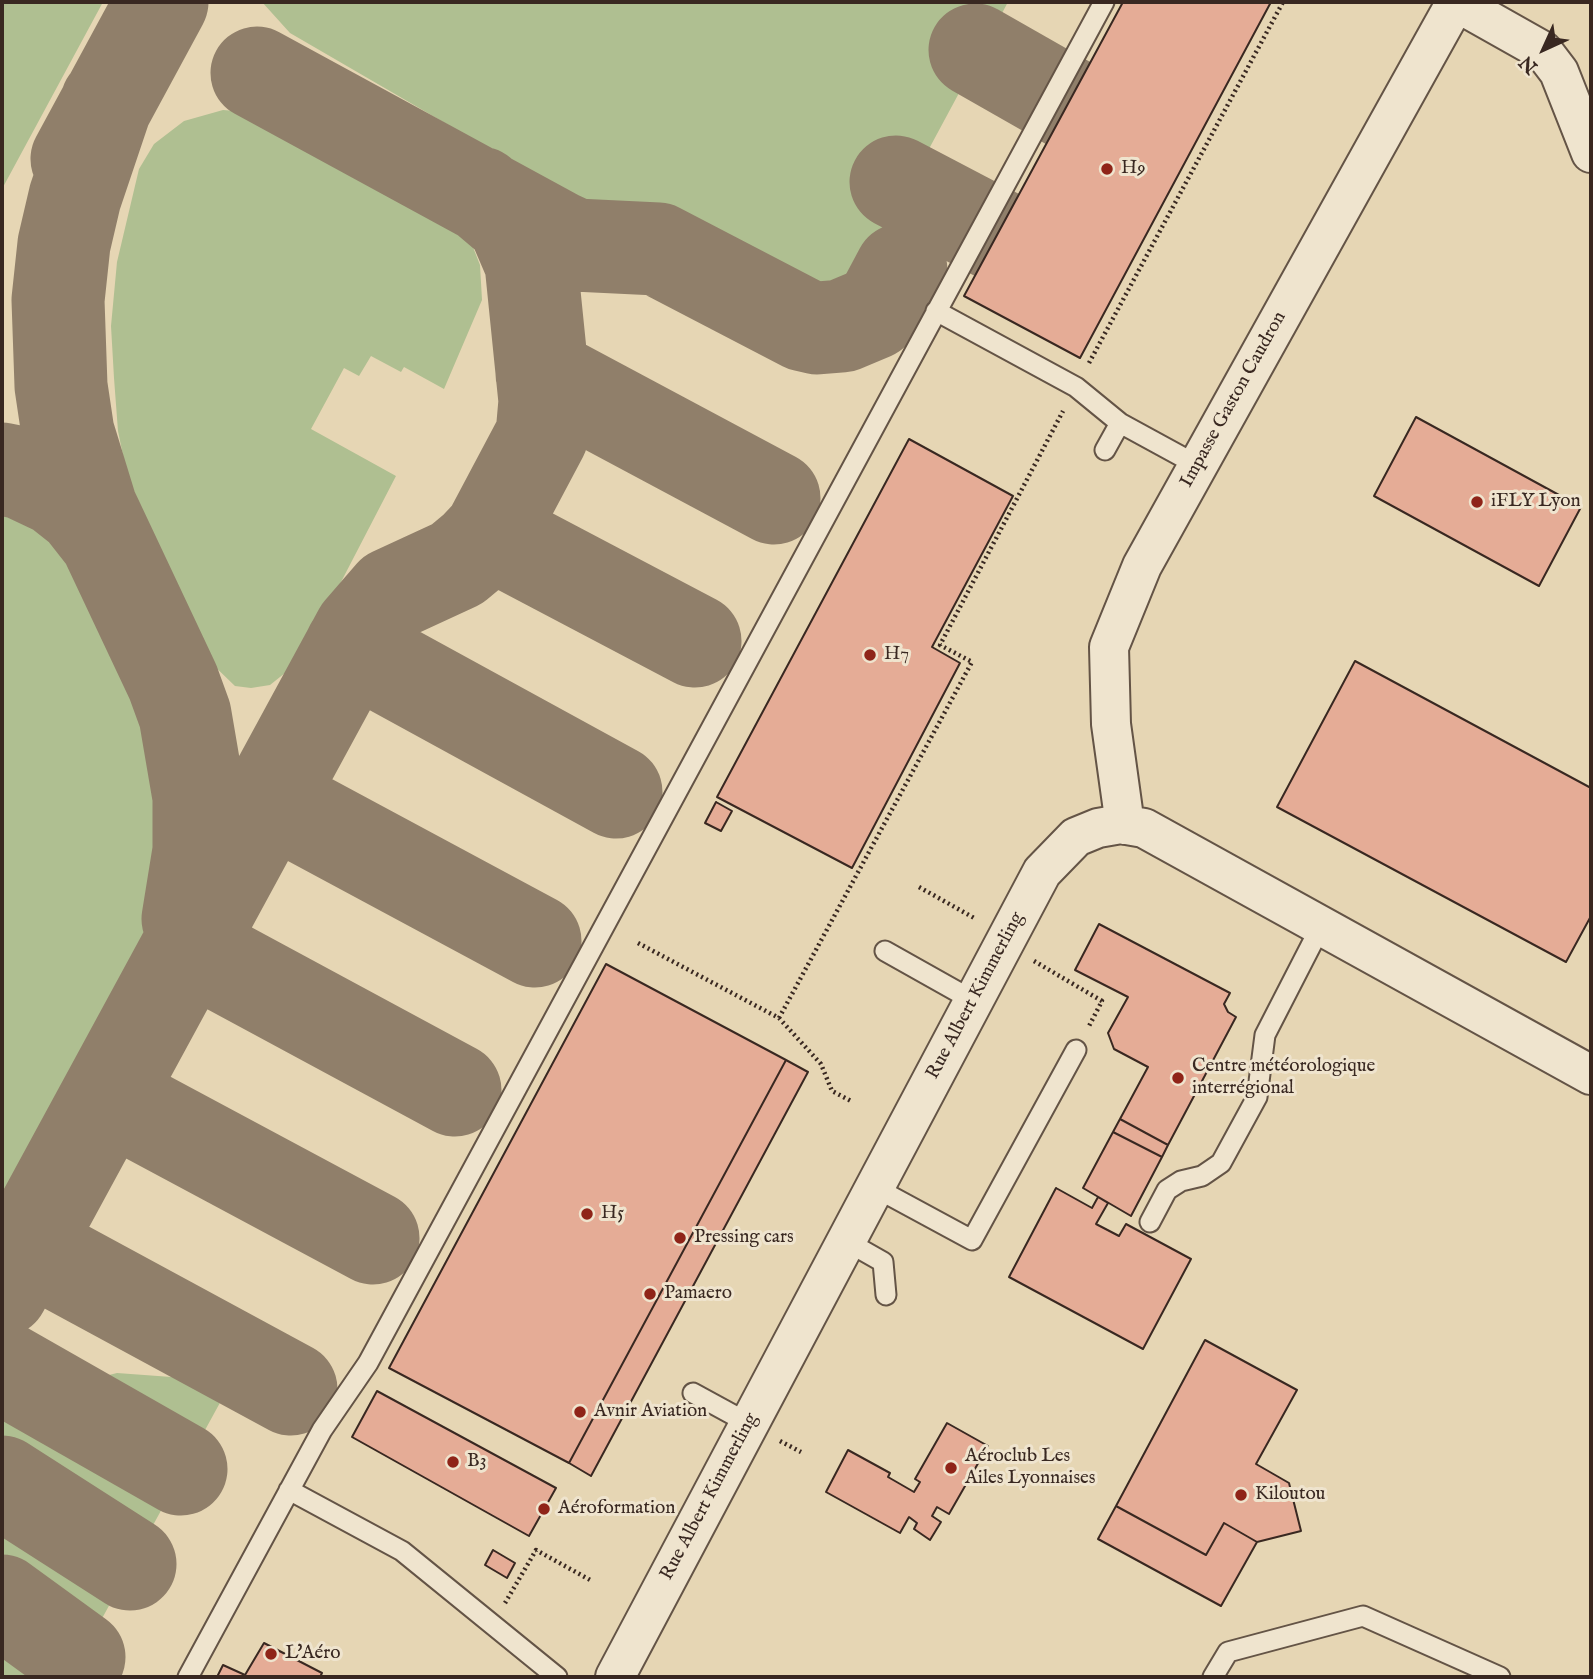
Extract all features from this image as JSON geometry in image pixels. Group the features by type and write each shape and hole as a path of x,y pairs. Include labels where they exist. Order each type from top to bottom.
{"street":[{"path":"1456,2 1543,51 1559,72 1588,135"},
{"name":"Impasse Gaston Caudron","path":"1125,825 1111,724 1110,647 1142,566 1456,2"},
{"name":"Rue Albert Kimmerling","path":"615,1677 1042,872 1076,837 1098,828 1125,825 1144,828 1591,1075"}],"lane":[{"path":"188,1677 321,1430 368,1363 1104,2"},
{"path":"936,310 1076,387 1120,423 1197,465"},
{"path":"1105,450 1120,423"},
{"path":"1150,1222 1167,1189 1181,1181 1202,1176 1221,1163 1257,1097 1265,1035 1321,926"},
{"path":"885,951 974,1001"},
{"path":"874,1187 972,1240 1076,1051"},
{"path":"846,1241 883,1262 886,1295"},
{"path":"693,1394 748,1423"},
{"path":"289,1490 402,1551 557,1677"},
{"path":"1213,1677 1228,1652 1363,1616 1500,1677"}],"path":[{"path":"779,1018 972,662 940,645 1283,2"},
{"path":"638,943 779,1018 821,1064 832,1091 851,1101"},
{"path":"492,1625 536,1550 592,1581"}],"green space":[{"path":"2,2 103,2 2,189"},
{"path":"262,2 1008,2 874,251 843,286 818,300 790,297 766,287 632,211 610,204 593,209 290,33"},
{"path":"223,110 260,113 441,211 469,237 480,265 482,300 444,389 404,367 401,372 371,356 359,376 344,368 311,429 396,476 300,661 270,685 251,688 235,686 206,658 127,475 118,431 111,326 117,262 139,169 154,144 184,121"},
{"path":"2,510 25,514 58,539 87,581 121,643 147,719 157,788 160,852 154,901 133,977 2,1208"},
{"path":"117,1373 185,1378 212,1389 222,1399 70,1677 2,1677 2,1409 54,1389"}],"building":[{"name":"H9","path":"1123,2 1271,2 1080,358 964,296"},
{"name":"iFLY Lyon","path":"1416,417 1581,507 1539,586 1374,496"},
{"name":"H7","path":"909,439 1013,496 932,647 960,663 852,868 717,797"},
{"path":"1355,661 1591,788 1591,916 1566,962 1277,807"},
{"path":"716,802 732,811 721,831 705,823"},
{"path":"1099,924 1230,993 1224,1004 1228,1012 1236,1017 1168,1145 1120,1119 1148,1067 1114,1049 1108,1033 1128,997 1075,970"},
{"name":"H5","path":"606,964 786,1060 569,1463 389,1368"},
{"path":"786,1060 808,1072 591,1476 569,1463"},
{"path":"1120,1119 1168,1145 1162,1157 1113,1132"},
{"path":"1113,1132 1162,1157 1131,1216 1083,1188"},
{"path":"1056,1188 1092,1208 1098,1197 1108,1203 1096,1224 1119,1236 1126,1224 1191,1259 1143,1349 1009,1277"},
{"path":"1205,1340 1297,1390 1256,1464 1289,1483 1301,1531 1257,1542 1224,1523 1206,1555 1116,1506"},
{"name":"B3","path":"377,1391 556,1488 529,1536 352,1437"},
{"path":"947,1423 988,1446 949,1514 937,1507 932,1516 941,1522 930,1540 914,1529 917,1523 909,1517 900,1533 826,1492 848,1450 890,1473 888,1477 914,1492 920,1482 915,1479"},
{"path":"1116,1506 1206,1555 1224,1523 1257,1542 1221,1606 1098,1539"},
{"path":"493,1550 515,1563 507,1578 485,1565"},
{"name":"L'Aéro","path":"264,1643 322,1673 320,1677 217,1677 223,1665 245,1675"}],"taxiway":[{"path":"77,159 162,2"},
{"path":"975,50 1068,103"},
{"path":"257,73 575,245 658,249 804,325 817,328 842,326 873,313 885,300 901,270"},
{"path":"107,102 75,197 64,244 58,300 61,386 68,433 91,508 173,682 185,715 199,797 199,851 188,919"},
{"path":"896,182 997,235"},
{"path":"2,1290 360,631 392,594 457,564 490,533 542,435 545,401 531,263 513,221 480,193"},
{"path":"542,374 774,498"},
{"path":"2,469 22,473 58,490 82,509 104,537"},
{"path":"490,533 695,641"},
{"path":"351,647 616,792"},
{"path":"269,798 535,941"},
{"path":"190,947 455,1090"},
{"path":"108,1096 373,1238"},
{"path":"27,1246 291,1389"},
{"path":"2,1367 181,1469"},
{"path":"2,1482 130,1564"},
{"path":"2,1601 79,1657"}],"place":[{"name":"H9","path":"1107,169"},
{"name":"iFLY Lyon","path":"1477,502"},
{"name":"H7","path":"870,655"},
{"name":"Centre météorologique interrégional","path":"1178,1078"},
{"name":"H5","path":"587,1214"},
{"name":"Pressing cars","path":"680,1238"},
{"name":"Pamaero","path":"650,1294"},
{"name":"Avnir Aviation","path":"580,1412"},
{"name":"B3","path":"453,1462"},
{"name":"Aéroclub Les Ailes Lyonnaises","path":"951,1468"},
{"name":"Kiloutou","path":"1241,1495"},
{"name":"Aéroformation","path":"544,1509"},
{"name":"L'Aéro","path":"271,1654"}]}
